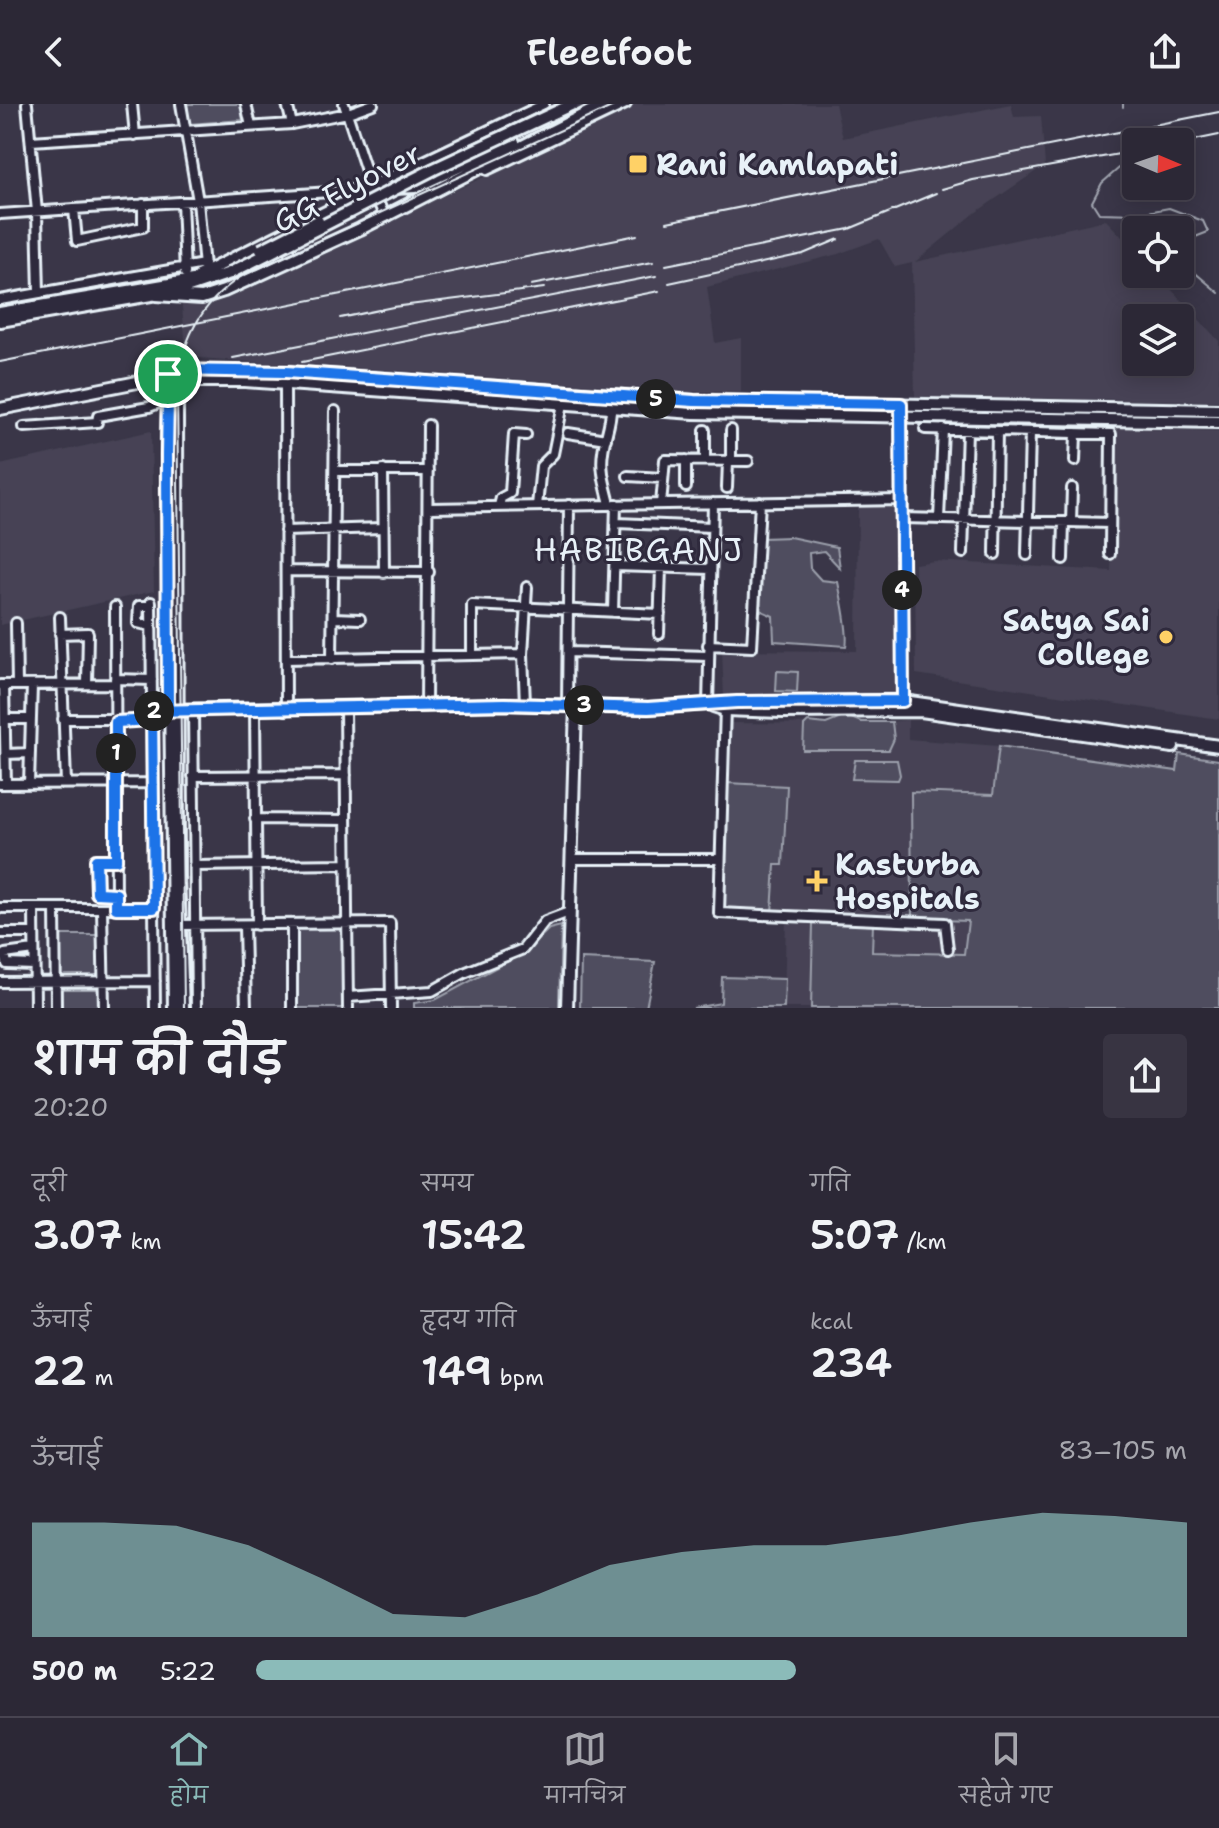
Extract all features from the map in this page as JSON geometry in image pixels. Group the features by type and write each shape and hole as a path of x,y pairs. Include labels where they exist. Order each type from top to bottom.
{"main road":[{"name":"GG Flyover","path":"225,272 557,104"},
{"name":"GG Flyover","path":"225,272 573,104"},
{"path":"156,295 372,188 415,187 596,104"},
{"path":"0,313 156,295 202,298 224,291 385,217 605,104"},
{"path":"194,278 225,272"},
{"path":"0,321 27,312 225,272"},
{"path":"0,416 176,379 286,372 694,401 1219,410"},
{"path":"0,409 158,378 694,413 1219,422"},
{"path":"176,379 168,399 173,710 183,1008"},
{"path":"174,1008 176,379"},
{"path":"416,394 417,382"},
{"path":"173,710 525,704 903,706 1163,742 1219,753"},
{"path":"567,1008 578,748 576,705"},
{"path":"1163,742 1219,746"}],"street":[{"path":"27,104 37,212 39,293"},
{"path":"132,104 135,135"},
{"path":"181,104 198,201 194,278"},
{"path":"246,104 251,126"},
{"path":"287,104 292,124"},
{"path":"31,141 292,124 373,104"},
{"path":"0,214 372,188 544,104"},
{"path":"345,109 385,217 397,215 626,104"},
{"path":"182,202 185,269 194,278"},
{"path":"74,209 77,241 143,227 143,204"},
{"path":"185,269 194,278"},
{"path":"0,300 185,269"},
{"path":"285,385 286,710"},
{"path":"24,427 97,422 98,416 149,407 168,399"},
{"path":"537,506 541,466 553,454 563,404"},
{"path":"901,404 903,706"},
{"path":"611,408 611,426 606,439 602,472 617,523 613,612"},
{"path":"332,659 336,529 335,411"},
{"path":"426,706 430,508 428,425"},
{"path":"925,429 1111,434 1110,554"},
{"path":"939,519 943,429"},
{"path":"705,430 705,460"},
{"path":"727,488 731,430"},
{"path":"963,553 959,540 963,519 967,430"},
{"path":"995,554 997,431"},
{"path":"1027,555 1030,432"},
{"path":"568,433 606,439"},
{"path":"1075,461 1076,433"},
{"path":"499,506 501,498 510,493 514,434 526,435"},
{"path":"661,504 665,460 748,461"},
{"path":"686,460 686,487"},
{"path":"383,470 384,573"},
{"path":"336,471 428,471"},
{"path":"628,476 663,478"},
{"path":"1063,559 1072,488"},
{"path":"430,508 902,500"},
{"path":"708,645 752,647 760,502"},
{"path":"710,705 708,645 713,503"},
{"path":"569,505 569,652 576,705"},
{"path":"902,518 1110,523"},
{"path":"617,523 712,527"},
{"path":"285,531 382,528"},
{"path":"615,566 710,569"},
{"path":"659,634 661,567"},
{"path":"286,571 429,576"},
{"path":"525,704 523,654 527,587"},
{"path":"151,604 155,1008"},
{"path":"472,654 472,605 660,614"},
{"path":"115,607 116,908"},
{"path":"60,617 66,783"},
{"path":"334,618 360,619"},
{"path":"16,623 17,685"},
{"path":"60,634 88,633 87,684"},
{"path":"569,652 708,656"},
{"path":"286,659 523,654"},
{"path":"152,680 2,685 6,754 3,784 153,783"},
{"path":"29,784 32,685"},
{"path":"725,706 717,909 722,915 945,923 948,949"},
{"path":"345,708 348,1008"},
{"path":"63,719 116,721 173,710"},
{"path":"193,710 196,1008"},
{"path":"255,710 257,925"},
{"path":"5,719 31,719"},
{"path":"6,754 30,753"},
{"path":"193,776 346,775"},
{"path":"255,819 346,820"},
{"path":"571,859 718,859"},
{"path":"116,860 96,860 97,893 116,894"},
{"path":"194,866 346,864"},
{"path":"0,908 154,908"},
{"path":"34,908 35,1008"},
{"path":"55,908 56,1008"},
{"path":"102,908 104,1008"},
{"path":"348,997 432,991 464,973 523,949 545,921 569,912"},
{"path":"179,925 390,923 391,1008"},
{"path":"292,925 292,1008"},
{"path":"244,926 246,1008"},
{"path":"0,933 34,933"},
{"path":"34,950 5,954 7,964 34,965"},
{"path":"0,982 155,981"}],"shaded area":[{"path":"187,104 240,104 243,120 189,124"},
{"path":"629,104 835,104 843,138 1011,104 1014,117 1041,116 1045,165 975,213 915,262 1106,220 1122,237 1122,288 1170,288 1185,304 1122,304 1122,376 1194,376 1194,314 1219,341 1219,401 915,397 912,263 895,267 879,239 838,254 707,287 715,343 741,338 741,392 639,392 187,357 181,297 282,270 512,164 509,156"},
{"path":"1114,428 1219,431 1219,719 916,674 915,564 934,561 1111,571"},
{"path":"151,431 154,591 0,625 0,465"},
{"path":"858,507 898,507 898,696 724,698 722,650 857,651"},
{"path":"790,537 837,547 840,568 824,551 809,553 810,568 821,580 838,582 846,625 846,646 774,641 773,616 760,610 762,538"},
{"path":"777,671 798,672 797,692 776,691"},
{"name":"Kasturba Hospitals","path":"846,716 876,723 908,720 908,739 999,746 993,795 911,793 912,916 914,919 969,921 964,955 872,952 814,923 811,1008 784,1008 786,914 728,911 721,901 729,723 826,724"},
{"path":"846,716 861,722 892,722 894,739 889,750 803,750 804,726 808,722 826,724"},
{"path":"999,746 1177,771 1179,754 1219,760 1219,1008 811,1008 813,923 873,924 872,952 964,954 968,921 914,919 912,916 911,792 993,795"},
{"path":"855,760 897,760 900,775 898,780 852,779"},
{"path":"726,783 787,786 783,865 775,865 772,913 728,911 721,901"},
{"path":"343,923 345,1008 297,1008 296,924"},
{"path":"561,926 559,1008 414,1008 414,1003 435,1000 525,952 549,929"},
{"path":"59,935 97,935 100,979 60,980"},
{"path":"581,959 655,962 646,1008 580,1008"},
{"path":"722,977 785,979 784,1008 693,1008 721,1003"},
{"path":"61,989 99,989 99,1008 62,1008"}],"waterway":[{"path":"1122,166 1102,183 1092,202 1099,213 1137,214 1169,208 1190,216"},
{"path":"1194,218 1203,221 1208,232 1194,238"},
{"path":"1194,272 1219,293"}],"railway":[{"path":"184,1008 177,393 182,358 194,326 214,299 242,276 618,104"},
{"path":"667,222 1219,112"},
{"path":"1194,140 1219,135"},
{"path":"942,189 973,180 1122,153"},
{"path":"666,265 849,229 936,193"},
{"path":"0,362 637,235"},
{"path":"669,283 803,254 839,239"},
{"path":"531,285 653,262"},
{"path":"233,358 656,276"},
{"path":"340,318 393,307 544,288"},
{"path":"302,362 659,291"}],"place":[{"name":"Rani Kamlapati","path":"638,164"},
{"name":"Satya Sai College","path":"1166,637"},
{"name":"Kasturba Hospitals","path":"817,881"}],"district":[{"name":"HABIBGANJ","path":"639,549"}],"route":[{"path":"168,374 172,385 168,399 167,455 168,710 152,711 152,720 116,722 116,860 96,860 97,893 116,894 116,908 154,908 152,711 505,704 648,708 737,702 903,701 901,404 694,401 286,372 174,370 168,374"}]}
